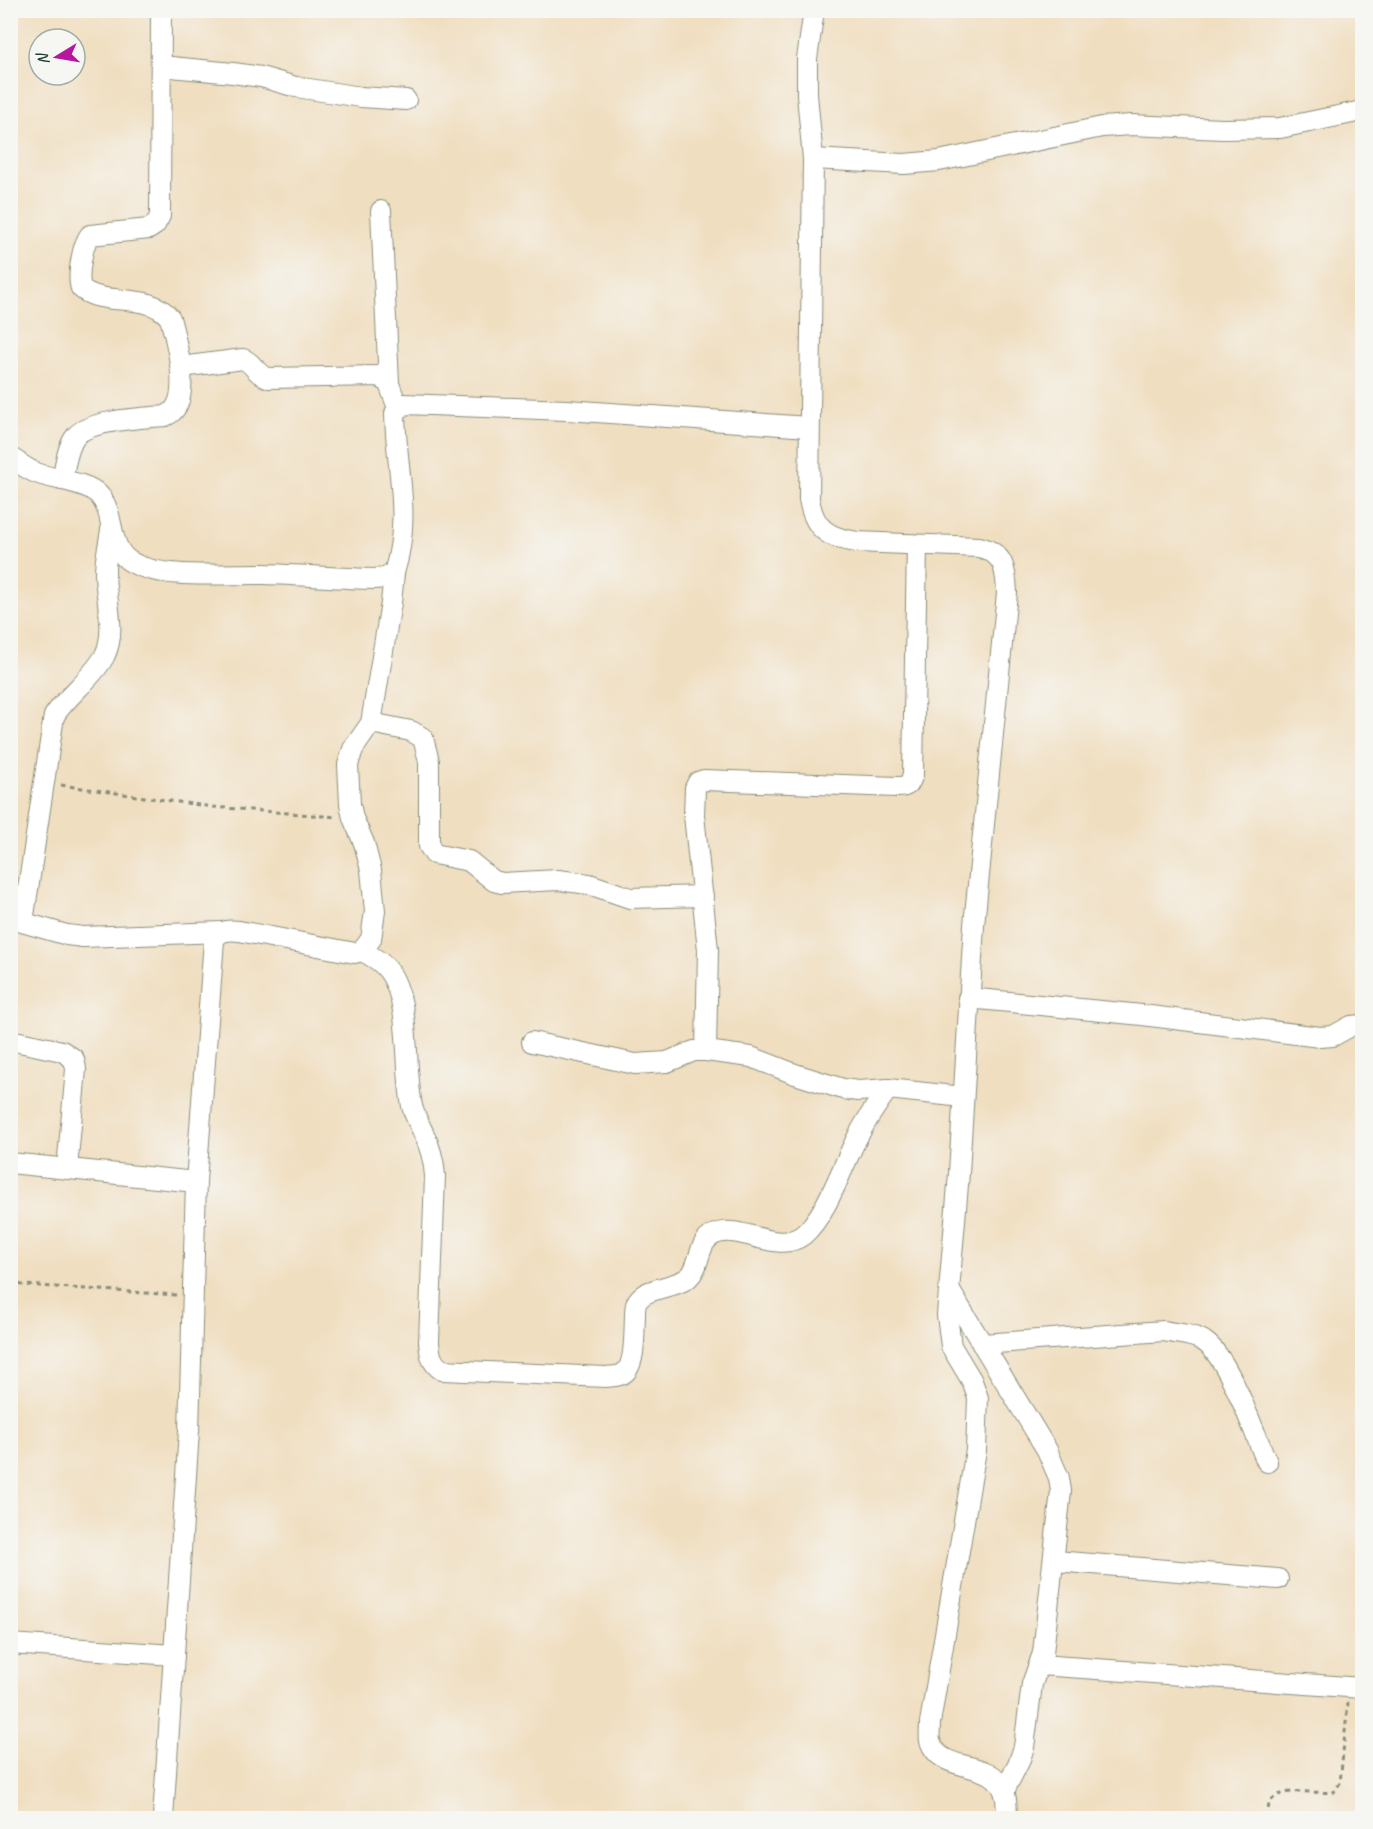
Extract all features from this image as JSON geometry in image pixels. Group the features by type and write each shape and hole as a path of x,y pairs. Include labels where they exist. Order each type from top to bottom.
{"street":[{"path":"62,480 70,445 81,430 115,421 165,416 178,407 181,367 170,318 165,311 148,304 92,295 81,288 80,283 83,248 90,236 149,229 155,225 159,216 161,10"},
{"path":"814,10 807,59 807,95 813,159 809,427 811,512 817,524 827,533 841,540 989,549 1004,565 1007,582 968,998 947,1315 951,1346 972,1380 978,1398 978,1424 976,1450 930,1723 930,1741 937,1752 946,1758 995,1776 1005,1789 1008,1804 1006,1818"},
{"path":"161,66 261,77 296,87 361,97 406,100"},
{"path":"813,159 893,163 939,161 1102,127 1131,124 1223,129 1280,128 1362,111"},
{"path":"381,211 389,384 398,408"},
{"path":"181,367 243,359 248,361 256,372 268,378 380,376 389,384"},
{"path":"362,951 371,939 375,911 373,881 364,843 353,818 348,787 348,765 353,749 371,723 394,573 398,560 404,513 395,424 395,413 398,408 414,404 567,410 809,427"},
{"path":"10,457 34,472 90,488 99,495 106,508 120,552 129,560 158,570 196,574 265,574 374,579 384,578 394,573"},
{"path":"112,529 105,570 111,631 109,645 104,657 54,716 44,783 17,921 67,935 83,937 239,931 348,953 362,951 380,960 395,981 399,995 407,1041 407,1077 413,1109 434,1162 429,1342 435,1366 442,1370 606,1377 625,1373 631,1365 635,1308 639,1298 647,1293 678,1284 690,1276 704,1243 718,1233 780,1242 801,1237 813,1226 822,1211 858,1136 888,1089"},
{"path":"705,1051 708,950 694,815 695,788 698,782 715,780 897,787 906,787 910,783 913,774 916,692 917,545"},
{"path":"371,723 411,731 423,738 429,761 429,846 434,854 469,861 494,881 502,883 558,880 589,884 630,898 703,896"},
{"path":"163,1818 189,1431 196,1182 214,940 216,935 222,932"},
{"path":"968,998 1142,1015 1320,1037 1333,1036 1351,1026 1362,1025"},
{"path":"10,1040 62,1051 74,1059 76,1069 67,1169"},
{"path":"532,1042 635,1064 667,1062 694,1051 705,1051 758,1059 795,1074 843,1089 858,1091 888,1089 963,1097"},
{"path":"10,1163 196,1182"},
{"path":"950,1291 1047,1450 1059,1478 1061,1502 1047,1634 1040,1665 1032,1684 1024,1747 1005,1789"},
{"path":"982,1344 1164,1332 1188,1335 1204,1341 1218,1353 1227,1369 1267,1462"},
{"path":"1055,1561 1278,1579"},
{"path":"10,1644 174,1655"},
{"path":"1040,1665 1356,1688"}],"path":[{"path":"44,783 213,807 353,818"},
{"path":"10,1284 193,1296"},
{"path":"1268,1818 1269,1805 1282,1794 1290,1791 1334,1792 1340,1783 1356,1688"}]}
